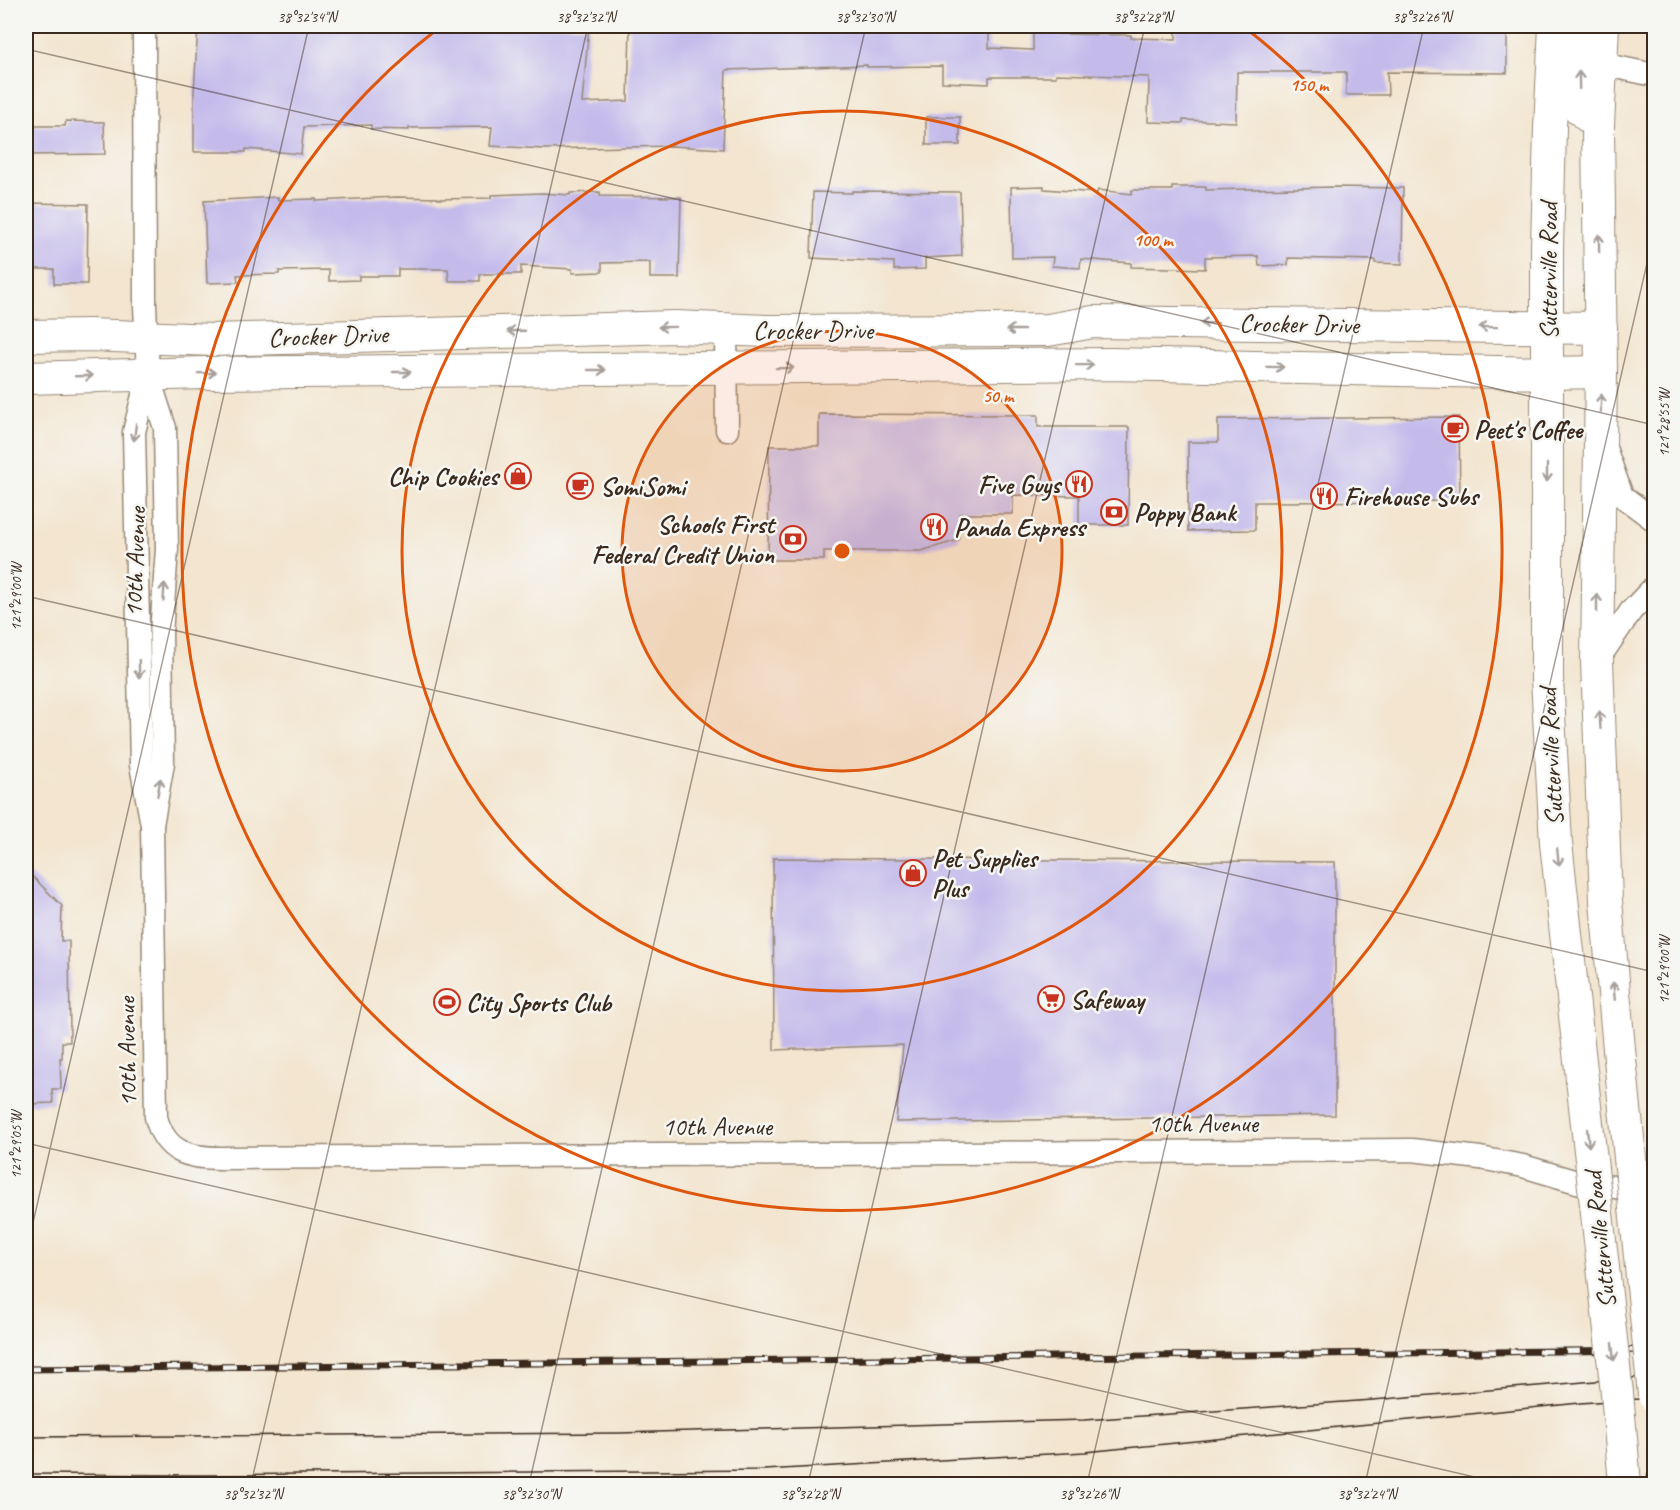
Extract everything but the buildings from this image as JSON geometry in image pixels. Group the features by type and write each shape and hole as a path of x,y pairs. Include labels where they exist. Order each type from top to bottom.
{"street":[{"name":"10th Avenue","path":"144,26 144,286 148,375 134,432 141,765 152,825 156,1117 159,1128 167,1141 177,1150 205,1158 1412,1150 1523,1166 1587,1185 1629,1188 1654,1182"},
{"name":"Sutterville Road","path":"1555,26 1550,128 1546,328 1548,373 1546,678 1556,843 1626,1485"},
{"path":"1578,26 1580,108 1598,126"},
{"name":"Sutterville Road","path":"1603,26 1598,126 1601,372 1597,661 1606,901 1654,1395"},
{"path":"1602,64 1654,75"},
{"name":"Crocker Drive","path":"26,336 212,340 676,327 1048,330 1093,322 1601,328"},
{"path":"726,329 726,430"},
{"name":"Crocker Drive","path":"26,378 1110,364 1548,373 1601,372"},
{"name":"10th Avenue","path":"148,375 165,428 167,549 161,634 163,763 152,825"},
{"path":"1600,435 1622,496 1654,520"},
{"path":"1597,661 1631,611 1654,587"}],"tram line":[{"path":"26,1437 620,1433 1084,1420 1373,1400 1654,1376"},
{"path":"26,1474 201,1475 764,1470 1085,1452 1580,1403 1654,1398"}],"railway":[{"path":"26,1369 1654,1350"}],"place":[{"name":"Peet's Coffee","path":"1455,429"},
{"name":"Chip Cookies","path":"518,476"},
{"name":"Five Guys","path":"1079,484"},
{"name":"SomiSomi","path":"580,486"},
{"name":"Firehouse Subs","path":"1324,496"},
{"name":"Poppy Bank","path":"1114,512"},
{"name":"Panda Express","path":"934,527"},
{"name":"Schools First Federal Credit Union","path":"793,539"},
{"name":"Pet Supplies Plus","path":"913,873"},
{"name":"Safeway","path":"1051,999"},
{"name":"City Sports Club","path":"447,1002"}]}
